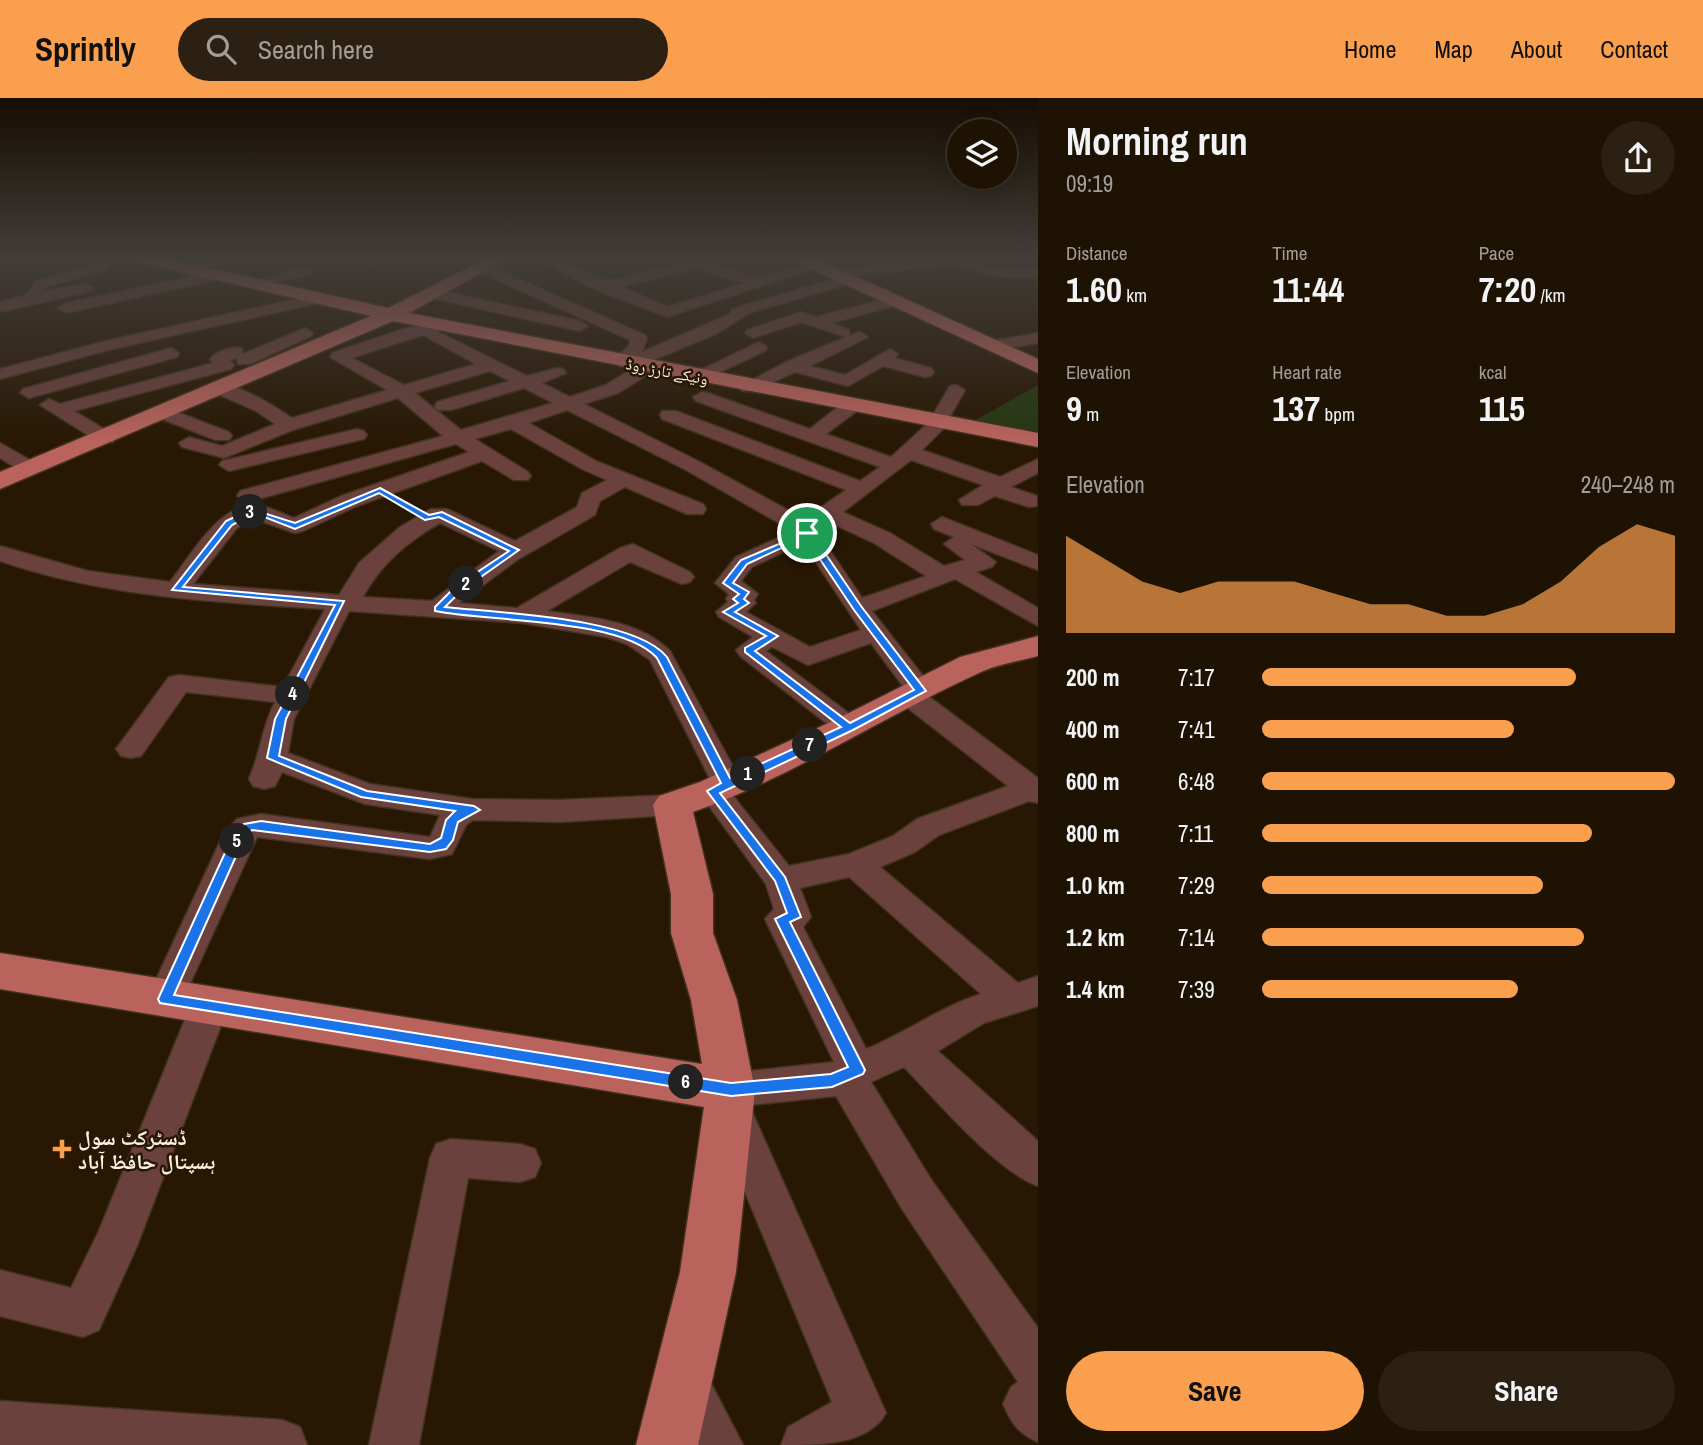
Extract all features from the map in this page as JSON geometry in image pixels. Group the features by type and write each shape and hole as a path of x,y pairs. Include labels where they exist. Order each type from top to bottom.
{"main road":[{"path":"0,481 221,388 304,343 377,319"},
{"name":"ونیکے تارڑ روڈ","path":"408,319 434,327 1038,440"},
{"path":"931,319 1038,367"},
{"path":"667,1445 708,1272 730,1098 714,1000 692,933 692,894 704,793 849,727 972,664 1038,646"},
{"path":"0,971 730,1098"}],"street":[{"path":"97,331 160,319"},
{"path":"58,410 225,365 219,359 236,352 208,343 165,319"},
{"path":"0,375 122,343 235,319"},
{"path":"451,319 434,327 409,332 338,357 402,392 457,438 521,476"},
{"path":"476,333 505,319"},
{"path":"553,319 632,335"},
{"path":"248,496 345,476 612,389 631,364 639,338 595,319"},
{"path":"614,327 637,321 632,319"},
{"path":"680,319 710,331"},
{"path":"631,364 733,319"},
{"path":"791,346 753,333 795,319"},
{"path":"792,366 848,381 890,354 807,319"},
{"path":"817,322 829,319"},
{"path":"434,327 490,365 693,466 806,531 915,693 1035,791"},
{"path":"748,387 851,338"},
{"path":"991,346 1038,338"},
{"path":"122,343 175,378"},
{"path":"244,359 269,343 304,343"},
{"path":"695,377 759,347"},
{"path":"29,393 148,358 187,350"},
{"path":"881,360 925,372"},
{"path":"189,443 224,452 290,425 490,365"},
{"path":"444,406 557,373"},
{"path":"0,375 106,438"},
{"path":"626,433 669,415 727,383"},
{"path":"221,388 263,407 290,425"},
{"path":"875,633 808,657 728,612 744,603 738,599 746,594 727,583 744,562 806,531 901,458 938,422 956,390"},
{"path":"702,397 811,436 998,486 1029,501"},
{"path":"811,436 851,406"},
{"path":"164,413 242,444"},
{"path":"215,469 357,435 330,414"},
{"path":"669,415 863,489"},
{"path":"513,422 623,480 695,509"},
{"path":"311,446 345,476"},
{"path":"0,449 30,468"},
{"path":"177,590 229,523 254,510 295,526 380,490 482,454"},
{"path":"971,500 1038,465"},
{"path":"438,609 458,589 515,550 587,510 590,498 623,480"},
{"path":"380,490 428,518"},
{"path":"515,550 439,514 428,518 367,568 344,603 280,719 268,769 365,794 474,810 559,811 704,793"},
{"path":"828,514 882,538 1038,618"},
{"path":"942,524 1038,563"},
{"path":"857,608 984,562 955,544 974,536"},
{"path":"1015,552 1038,538"},
{"path":"519,617 630,552 682,577"},
{"path":"0,553 83,578 177,590 519,617 607,629 653,647 662,657 704,793 781,880 794,917 782,919 851,1072 917,1195 1038,1369"},
{"path":"773,636 749,650 849,727"},
{"path":"131,750 179,683 292,696"},
{"path":"781,880 855,864 904,844 928,827 1035,791"},
{"path":"165,999 240,833 248,827 261,825 430,848 441,846 447,840 452,820 460,813 474,810"},
{"path":"855,864 1031,996"},
{"path":"806,1445 861,1413 730,1098 832,1080 909,1048 972,1012 1031,996"},
{"path":"0,1293 83,1314 115,1246 209,1006"},
{"path":"909,1048 982,1120 1032,1154"},
{"path":"394,1445 450,1158 520,1163"},
{"path":"683,1379 718,1445"},
{"path":"1038,1397 1028,1404 1038,1417"},
{"path":"0,1426 282,1445"}],"green space":[{"path":"1038,385 1038,432 974,421"}],"place":[{"name":"ڈسٹرکٹ سول ہسپتال حافظ آباد","path":"62,1149"}],"route":[{"path":"807,533 744,562 727,583 746,594 738,599 744,603 728,612 773,636 749,650 849,727 713,791 781,880 794,917 782,919 857,1070 832,1080 731,1090 165,999 240,833 248,827 261,825 430,848 441,846 447,840 452,820 460,813 474,810 365,794 273,758 280,719 341,603 177,590 229,523 254,510 295,526 380,490 428,518 439,514 515,550 458,589 438,609 607,629 636,638 653,647 662,657 727,783 849,727 920,691 857,608 807,533"}]}
